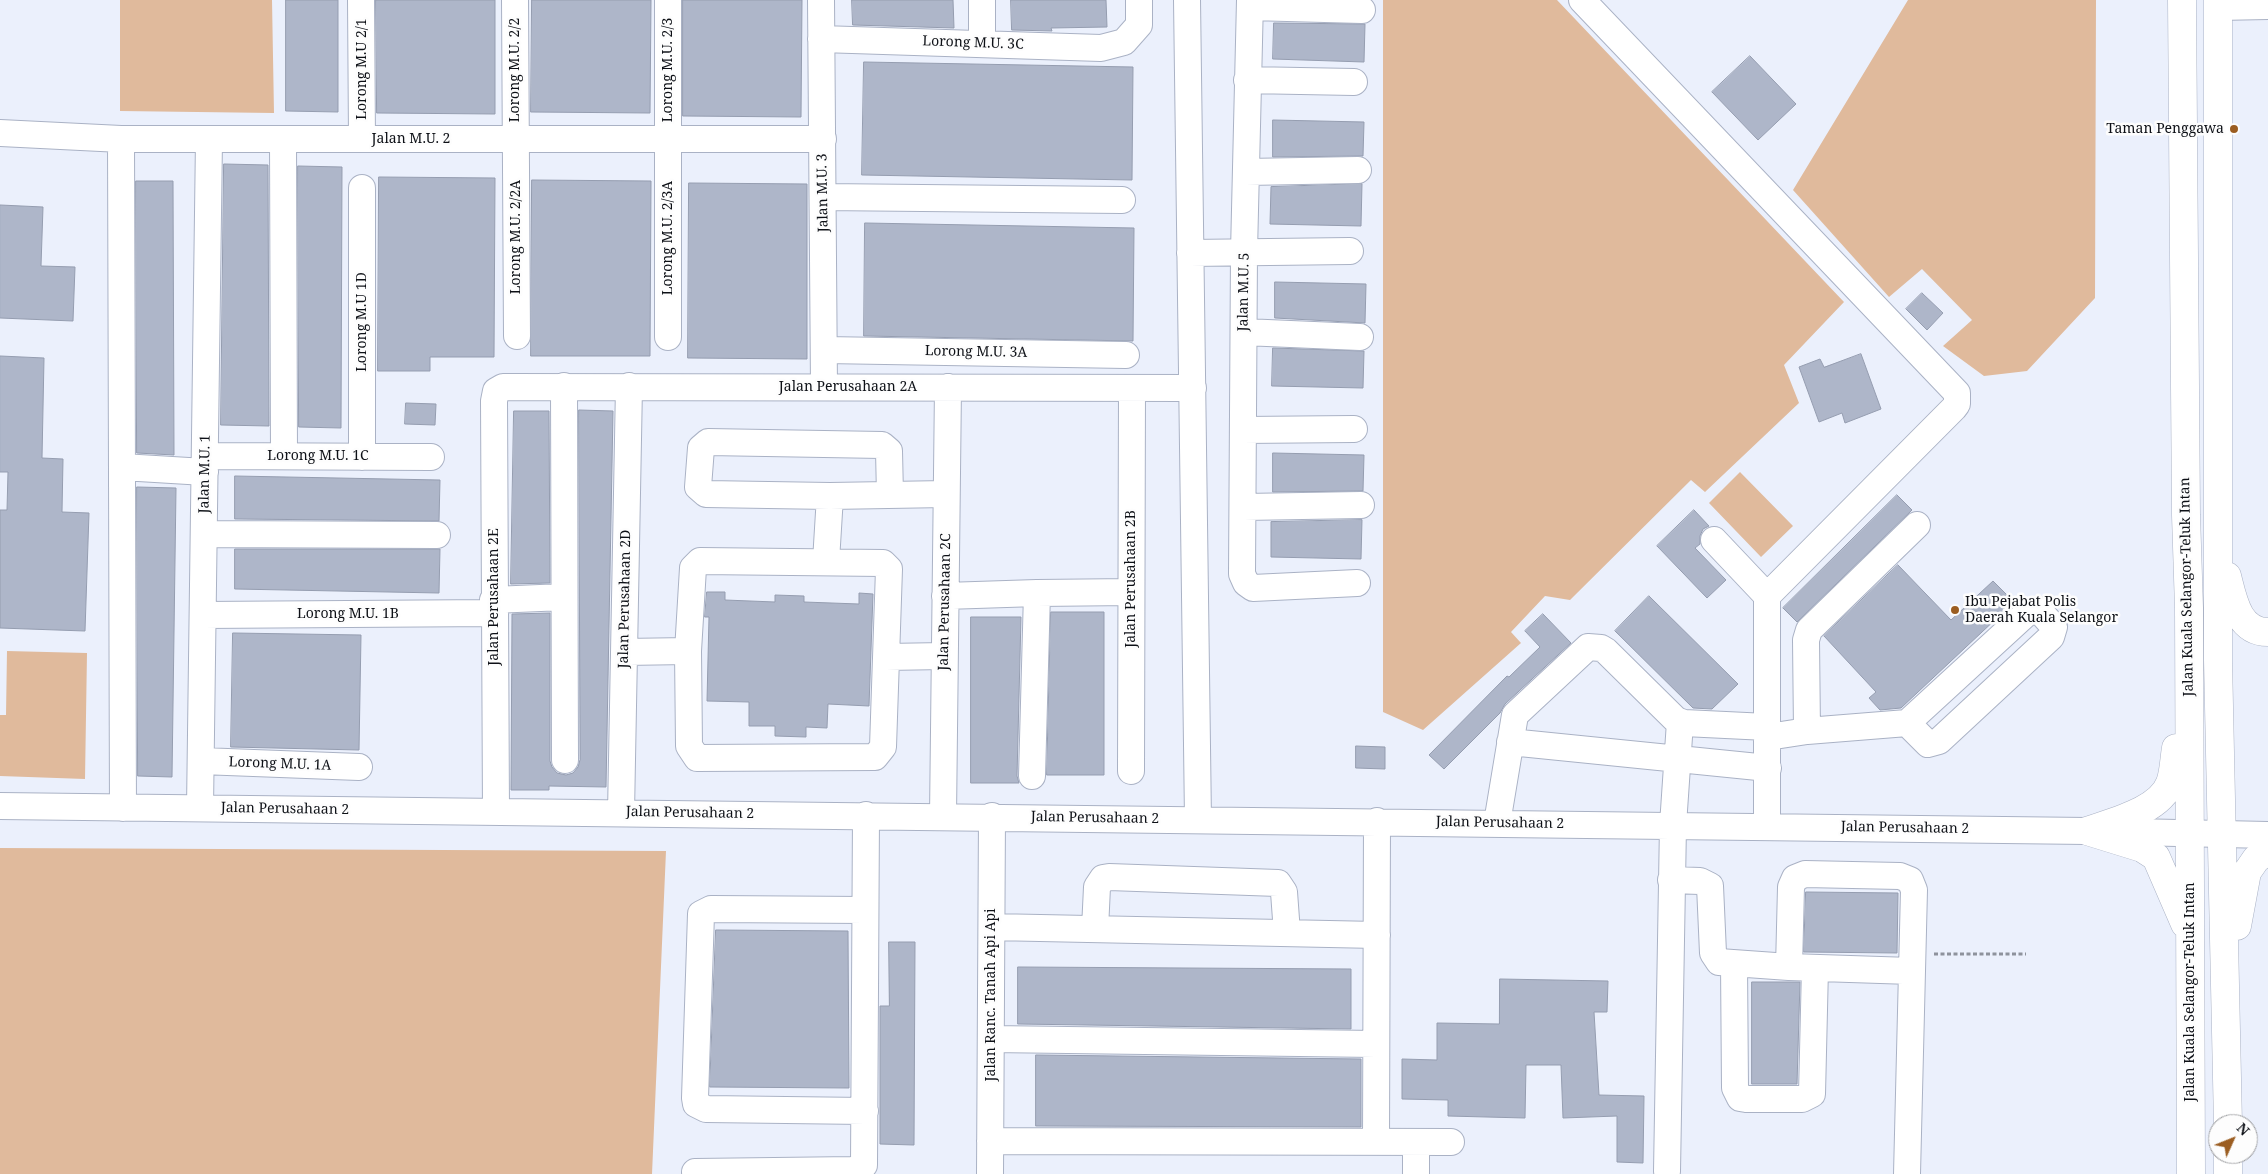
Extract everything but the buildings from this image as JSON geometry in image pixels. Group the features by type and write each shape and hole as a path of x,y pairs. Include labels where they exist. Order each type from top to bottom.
{"highway":[{"name":"Jalan Kuala Selangor-Teluk Intan","path":"2182,0 2186,515 2189,608 2191,1174"},
{"path":"2212,2 2219,548 2218,660 2229,1114"},
{"path":"2219,548 2237,611 2247,625 2259,632 2268,632"},
{"path":"2087,831 2135,814 2159,799 2170,784 2177,740 2189,608"},
{"path":"2087,831 2142,848 2156,857 2190,937"},
{"path":"2229,1114 2237,918 2247,872 2256,859 2268,851"}],"street":[{"name":"Lorong M.U 2/1","path":"361,0 362,139"},
{"name":"Lorong M.U. 2/2","path":"515,0 516,139"},
{"name":"Lorong M.U. 2/3","path":"668,0 668,139"},
{"name":"Jalan M.U. 3","path":"821,0 824,387"},
{"path":"982,0 982,43"},
{"name":"Lorong M.U. 3C","path":"822,40 982,43 1101,48 1124,42 1139,26 1139,0"},
{"path":"1187,0 1198,819"},
{"path":"1582,0 1957,393 1957,404 1954,408 1767,596"},
{"path":"2212,2 2268,6"},
{"path":"1250,3 1362,10"},
{"name":"Jalan M.U. 5","path":"1250,3 1244,252 1244,507 1242,574 1246,583 1253,588 1357,583"},
{"path":"1247,80 1354,82"},
{"name":"Jalan M.U. 2","path":"0,133 121,139 823,139"},
{"path":"121,139 123,808"},
{"name":"Jalan M.U. 1","path":"200,808 210,139"},
{"path":"283,139 284,456"},
{"name":"Lorong M.U. 2/2A","path":"516,139 517,336"},
{"name":"Lorong M.U. 2/3A","path":"668,139 668,337"},
{"path":"1246,172 1358,170"},
{"name":"Lorong M.U 1D","path":"362,188 362,457"},
{"path":"823,197 1122,200"},
{"path":"1190,253 1350,251"},
{"path":"1244,332 1360,337"},
{"name":"Lorong M.U. 3A","path":"825,350 1126,355"},
{"path":"564,386 565,760"},
{"name":"Jalan Perusahaan 2D","path":"621,813 630,386"},
{"name":"Jalan Perusahaan 2A","path":"503,387 1192,388"},
{"name":"Jalan Perusahaan 2E","path":"496,811 494,402 496,391 503,387"},
{"name":"Jalan Perusahaan 2C","path":"943,816 948,387"},
{"name":"Jalan Perusahaan 2B","path":"1131,771 1132,388"},
{"path":"1243,430 1354,429"},
{"path":"890,495 889,451 882,445 708,442 701,448 698,486 706,494 830,496 890,495 946,494"},
{"name":"Lorong M.U. 1C","path":"122,466 205,464 284,456 431,457"},
{"path":"826,561 830,496"},
{"path":"1244,507 1361,504"},
{"path":"1808,731 1806,640 1808,630 1918,525"},
{"path":"204,534 437,535"},
{"path":"1714,540 1767,596 1767,826"},
{"path":"700,561 883,563 889,569 883,747 875,757 697,758 689,746 688,651 692,568 700,561"},
{"path":"945,596 1131,592"},
{"path":"1032,776 1038,593"},
{"name":"Lorong M.U. 1B","path":"202,614 494,606 564,597"},
{"path":"1497,823 1513,722 1518,713 1583,651 1594,646 1606,651 1673,718 1680,722 1767,732 1808,731 1907,724 2028,612 2038,610 2051,622 2054,627 2051,637 1938,741 1928,744 1907,724"},
{"path":"624,652 688,651"},
{"path":"886,656 944,656"},
{"path":"1667,1171 1673,825 1680,722"},
{"path":"1510,742 1768,768"},
{"name":"Lorong M.U. 1A","path":"201,761 359,767"},
{"name":"Jalan Perusahaan 2","path":"0,806 992,816 1767,826 2268,835"},
{"path":"695,1172 860,1169 865,1159 866,815"},
{"name":"Jalan Ranc. Tanah Api Api","path":"990,1174 992,816"},
{"path":"1376,1141 1377,821"},
{"path":"1789,967 1791,888 1795,878 1805,874 1900,876 1910,880 1914,890 1907,1174"},
{"path":"1096,928 1097,888 1103,878 1109,877 1278,883 1284,892 1287,933"},
{"path":"1672,880 1700,881 1710,886 1715,958 1724,964 1815,968 1911,962"},
{"path":"865,910 711,908 701,914 695,1098 696,1104 706,1109 865,1112"},
{"path":"992,927 1377,935"},
{"path":"1734,964 1735,1088 1740,1098 1746,1099 1802,1099 1812,1094 1815,968"},
{"path":"991,1040 1376,1044"},
{"path":"990,1142 1451,1142"},
{"path":"1416,1142 1416,1174"}],"path":[{"path":"1911,962 2026,954"}],"shaded area":[{"path":"120,0 272,0 274,113 120,111"},
{"path":"1383,0 1557,0 1844,302 1784,365 1799,403 1705,492 1691,480 1570,600 1545,596 1511,632 1521,643 1423,730 1383,712"},
{"path":"1908,0 2096,0 2095,298 2027,371 1984,376 1943,346 1972,320 1922,269 1889,297 1793,190"},
{"path":"1740,472 1793,526 1761,557 1709,503"},
{"path":"7,651 87,653 85,779 0,776 0,715 6,715"},
{"path":"0,848 666,851 652,1174 0,1174"}],"place":[{"name":"Taman Penggawa","path":"2234,129"},
{"name":"Ibu Pejabat Polis Daerah Kuala Selangor","path":"1955,610"}]}
